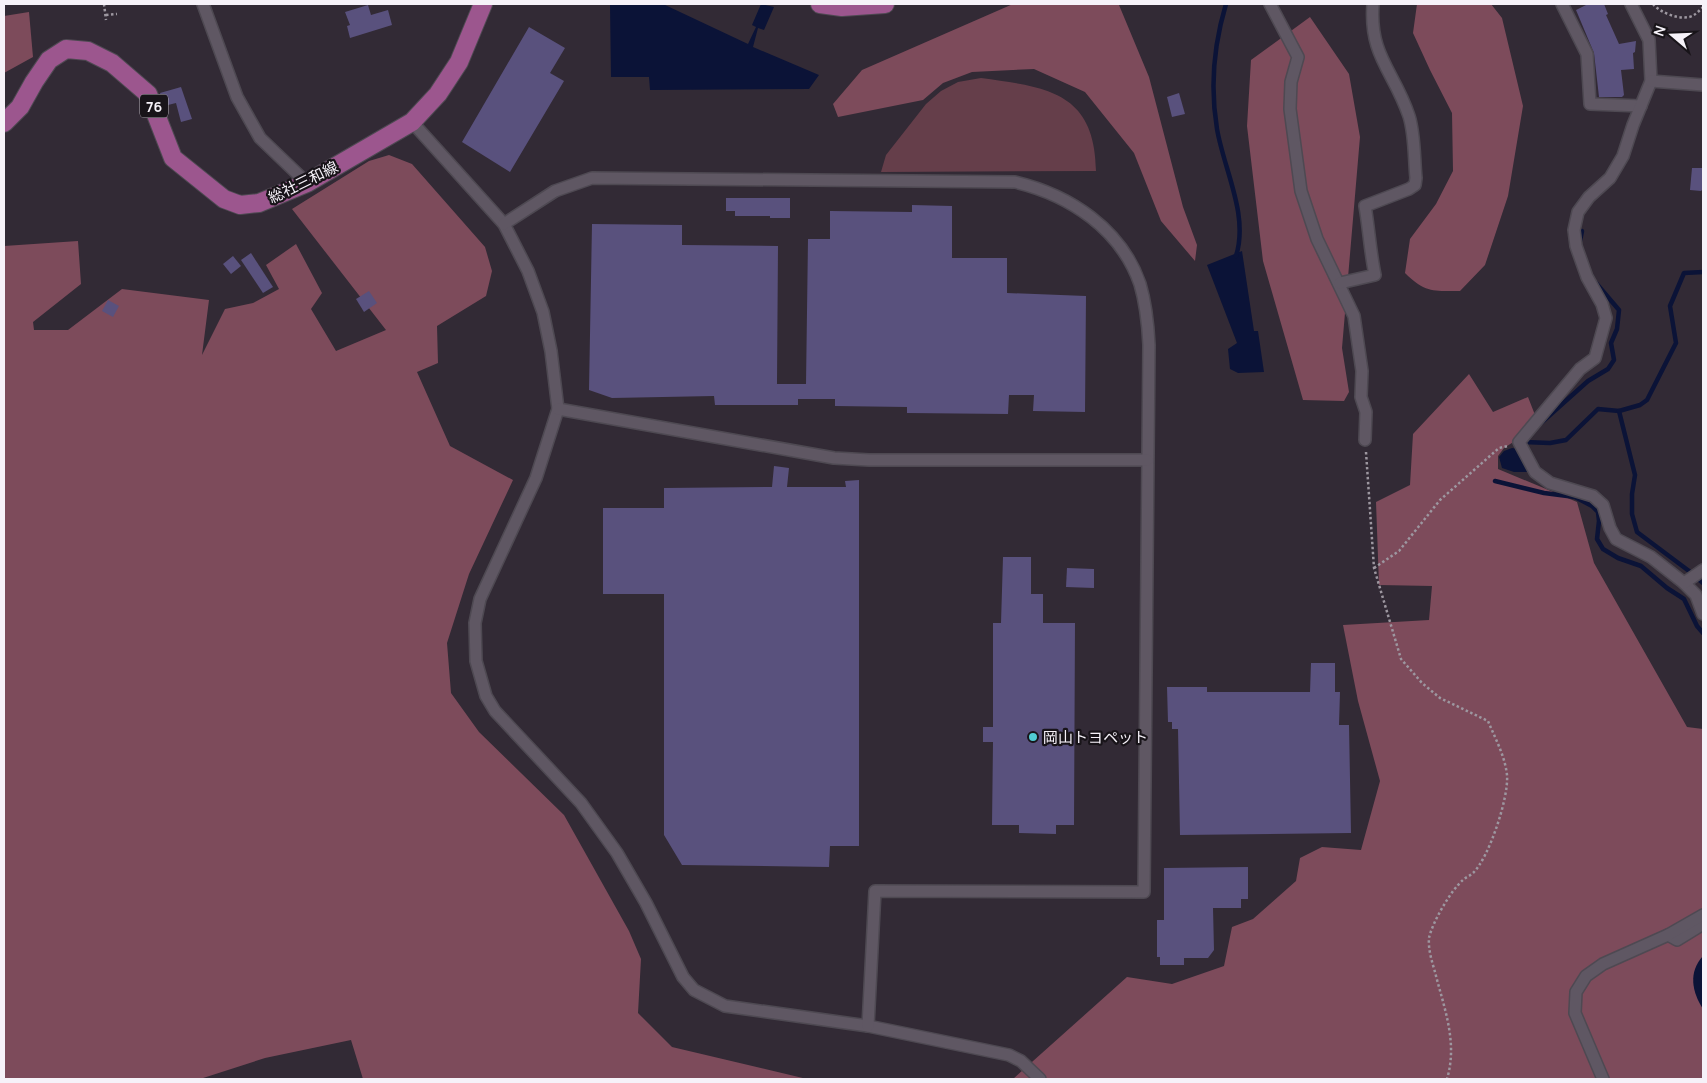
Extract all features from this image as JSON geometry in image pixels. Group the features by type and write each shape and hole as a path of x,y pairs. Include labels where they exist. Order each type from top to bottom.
{"main road":[{"name":"総社三和線","path":"4,123 20,107 49,60 66,49 88,51 112,63 148,94 173,158 224,199 240,205 259,204 307,183 412,122 438,94 459,62 483,4"},
{"path":"820,4 842,7 885,4"}],"street":[{"path":"203,4 236,97 260,138 307,183"},
{"path":"1270,4 1298,58 1291,82 1290,109 1301,191 1317,239 1340,283 1354,316 1359,346 1361,396 1366,412 1365,440"},
{"path":"1340,283 1375,275 1368,244 1369,232 1364,206 1409,189 1415,185 1416,178 1410,118 1378,52 1371,25 1373,4"},
{"path":"1562,4 1587,54 1590,104 1641,106"},
{"path":"1631,4 1649,40 1651,81 1623,156 1610,178 1589,197 1578,212 1574,230 1576,246 1587,277 1602,304 1606,318 1595,358 1580,369 1520,445 1535,472 1550,484 1593,496 1603,505 1610,528 1616,538 1651,557 1684,583 1696,595 1703,614"},
{"path":"1651,81 1703,86"},
{"path":"412,122 504,224 528,271 544,312 551,351 558,409 536,478 522,514 480,599 475,623 476,661 486,696 495,711 581,803 617,853 646,903 683,977 694,990 725,1006 868,1026 1009,1055 1022,1061 1040,1079"},
{"path":"504,224 555,191 592,178 995,180 1015,182 1050,192 1082,209 1106,230 1126,256 1139,283 1145,301 1149,345 1144,892 875,891 868,1026"},
{"path":"558,409 834,458 869,460 1147,460"},
{"path":"1684,583 1703,570"},
{"path":"1603,1079 1575,1013 1576,992 1586,976 1603,964 1668,935 1703,915"},
{"path":"1668,935 1677,940 1703,924"}],"path":[{"path":"104,4 106,20"},
{"path":"1653,4 1657,9 1683,18 1693,16 1703,7"},
{"path":"106,16 117,14"},
{"path":"1365,440 1374,568 1401,659 1422,683 1440,698 1488,721 1501,752 1507,775 1506,794 1498,826 1481,863 1473,873 1462,880 1444,906 1429,939 1431,956 1451,1027 1447,1079"},
{"path":"1374,568 1399,551 1440,500 1499,448 1520,445"}],"shaded area":[{"path":"1013,4 1119,5 1149,77 1183,207 1197,245 1195,261 1161,221 1134,153 1085,92 1034,69 972,72 943,83 923,100 838,117 833,104 862,70"},
{"path":"1417,4 1491,4 1502,18 1523,106 1508,196 1485,265 1460,291 1430,290 1412,280 1405,273 1410,239 1436,204 1453,171 1452,113 1413,33"},
{"path":"29,12 33,57 4,73 4,16"},
{"path":"1310,17 1349,74 1360,137 1342,348 1349,392 1344,401 1303,400 1263,261 1247,126 1251,60"},
{"path":"981,78 1046,90 1062,98 1076,109 1087,124 1093,144 1096,171 881,172 886,155 926,104 941,91 958,82"},
{"path":"389,155 412,164 485,247 492,271 486,296 437,326 438,363 417,372 450,446 513,480 469,574 447,643 451,693 479,732 564,815 629,931 641,959 638,1013 672,1047 807,1079 363,1079 351,1040 265,1058 200,1079 4,1079 4,246 78,241 81,284 33,322 34,330 68,330 122,289 209,300 202,355 225,309 253,303 279,289 266,265 296,244 322,293 311,309 336,351 386,330 292,209 369,161"},
{"path":"1469,374 1493,412 1528,397 1535,415 1518,439 1504,448 1498,456 1498,469 1577,502 1594,563 1687,727 1703,729 1703,1079 1013,1079 1127,977 1172,984 1224,966 1232,927 1253,919 1296,881 1300,858 1322,847 1361,850 1380,781 1358,701 1343,625 1429,620 1432,586 1379,585 1376,502 1410,485 1413,434"}],"water":[{"path":"610,4 663,4 748,44 756,27 752,25 761,4 774,7 764,30 758,28 753,47 819,75 809,89 650,90 649,77 611,77"},
{"path":"1242,251 1254,331 1258,331 1264,372 1238,373 1230,369 1228,349 1237,343 1207,265"},
{"path":"1512,448 1520,449 1530,468 1527,472 1514,472 1502,468 1499,457 1504,451"},
{"path":"1703,956 1703,1009 1696,996 1693,982 1695,969"}],"building":[{"path":"1588,4 1604,4 1608,14 1606,15 1619,44 1636,41 1635,52 1633,53 1634,69 1621,70 1624,95 1622,97 1599,97 1594,53 1576,10"},
{"path":"368,5 371,15 388,10 392,25 350,38 347,26 350,25 345,12"},
{"path":"529,27 565,48 550,73 564,81 510,172 462,142"},
{"path":"181,87 192,119 181,122 176,103 164,106 160,93"},
{"path":"1179,93 1185,114 1172,117 1167,97"},
{"path":"1692,168 1703,168 1703,189 1701,191 1690,190"},
{"path":"726,198 790,198 790,218 735,216 735,211 726,211"},
{"path":"912,205 952,206 952,258 1007,258 1007,293 1086,296 1085,412 1033,411 1034,395 1009,395 1008,414 907,413 907,407 835,406 835,399 798,399 798,405 715,405 714,396 612,398 589,390 592,224 682,225 682,245 778,246 777,384 806,384 808,239 830,239 830,211 912,212"},
{"path":"251,253 273,287 263,293 241,260"},
{"path":"233,256 241,266 231,274 223,264"},
{"path":"369,291 377,303 364,312 356,299"},
{"path":"108,300 119,306 113,317 102,311"},
{"path":"774,466 789,468 787,487 846,487 845,481 859,480 859,846 830,846 829,867 682,865 664,835 664,594 603,594 603,508 664,508 664,488 772,487"},
{"path":"1003,557 1031,557 1031,594 1043,594 1043,623 1075,623 1074,825 1056,825 1056,834 1019,833 1019,825 992,825 993,742 983,742 983,727 993,727 993,623 1001,623"},
{"path":"1067,568 1094,569 1094,588 1066,587"},
{"path":"1311,663 1335,663 1335,692 1340,692 1339,725 1349,725 1351,833 1180,835 1178,729 1172,729 1172,722 1168,722 1167,687 1207,687 1207,692 1310,692"},
{"path":"1248,867 1248,899 1241,899 1241,908 1213,908 1214,950 1208,958 1184,958 1184,965 1160,965 1160,957 1157,957 1157,920 1164,920 1164,868"}],"waterway":[{"path":"1226,4 1216,50 1214,97 1220,145 1238,209 1240,225 1236,256"},
{"path":"1580,241 1582,231"},
{"path":"1689,571 1637,532 1632,514 1632,494 1635,475 1619,411 1640,405 1647,400 1676,343 1670,306 1684,273 1703,272"},
{"path":"1541,423 1588,381 1608,369 1614,360 1611,343 1617,329 1619,310 1596,283"},
{"path":"1523,442 1550,443 1566,440 1598,409 1619,411"},
{"path":"1495,481 1544,493 1575,497 1592,506 1598,512 1597,539 1603,549 1618,558 1641,566 1667,588 1684,599 1697,626 1703,633"},
{"path":"1697,578 1703,583"}],"place":[{"name":"岡山トヨペット","path":"1033,737"}]}
